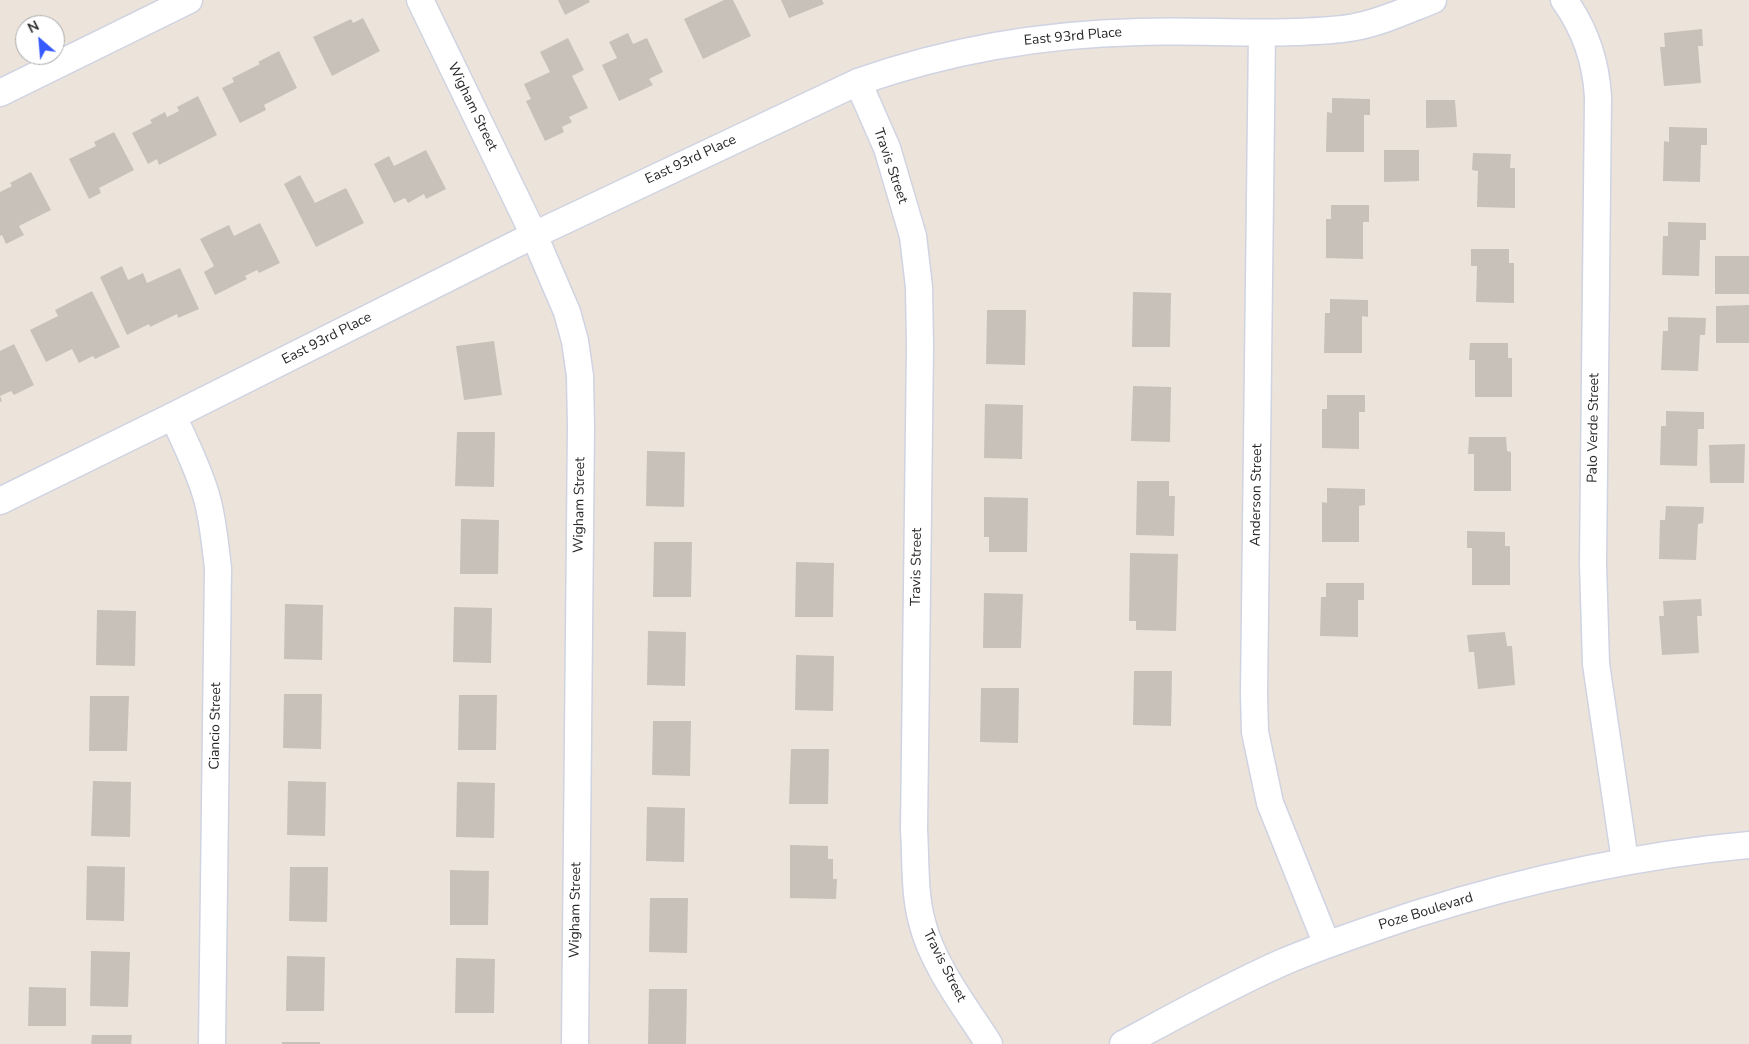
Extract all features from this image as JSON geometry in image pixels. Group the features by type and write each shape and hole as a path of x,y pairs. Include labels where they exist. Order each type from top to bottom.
{"street":[{"path":"0,93 189,0"},
{"name":"Wigham Street","path":"420,0 534,235 567,312 575,341 580,376 581,426 575,1044"},
{"name":"East 93rd Place","path":"0,501 534,235 858,82 901,67 1003,44 1054,36 1140,32 1262,33 1326,31 1354,28 1379,22 1433,0"},
{"name":"Palo Verde Street","path":"1564,0 1586,37 1597,77 1593,562 1596,664 1625,861"},
{"name":"Anderson Street","path":"1262,33 1255,732 1270,803 1327,945"},
{"name":"Travis Street","path":"858,82 887,148 913,236 919,287 920,365 914,830 917,900 928,942 951,986 989,1044"},
{"name":"Ciancio Street","path":"174,416 207,497 218,568 212,1044"},
{"name":"Poze Boulevard","path":"1123,1044 1204,1000 1281,963 1376,927 1460,900 1537,880 1625,861 1695,850 1749,845"}],"building":[{"path":"558,0 589,0 590,2 565,15"},
{"path":"724,0 733,0 751,36 703,59 684,19"},
{"path":"781,0 822,0 824,4 789,18"},
{"path":"363,18 380,51 332,76 313,37 351,19 353,23"},
{"path":"1702,29 1703,46 1698,46 1701,83 1664,86 1660,47 1665,47 1664,33"},
{"path":"628,33 633,44 647,38 663,72 649,79 653,85 619,101 602,65 617,58 609,42"},
{"path":"568,38 584,70 572,76 588,108 569,117 572,122 562,127 564,132 545,141 526,101 531,99 524,84 550,72 540,52"},
{"path":"279,51 297,88 264,105 266,110 240,123 222,88 234,82 232,78 260,64 258,62"},
{"path":"198,96 217,135 159,165 157,159 148,164 132,133 152,123 150,120 165,112 167,117 179,111 177,107"},
{"path":"1332,98 1370,99 1370,115 1364,115 1364,152 1326,152 1327,112 1332,113"},
{"path":"1426,100 1455,100 1457,127 1426,128"},
{"path":"1669,127 1707,128 1707,145 1701,145 1700,182 1663,181 1664,141 1669,142"},
{"path":"114,132 134,170 99,188 101,193 89,199 69,159 96,146 94,142"},
{"path":"426,150 446,189 426,199 424,194 408,203 405,198 394,203 374,164 389,156 394,166"},
{"path":"1384,150 1419,150 1419,181 1384,182"},
{"path":"1473,153 1511,154 1510,168 1515,168 1515,208 1477,207 1478,171 1472,170"},
{"path":"31,172 51,210 19,226 24,235 6,244 2,235 0,236 0,192 12,186 10,183"},
{"path":"300,175 315,203 346,188 364,223 316,247 284,184"},
{"path":"1331,205 1369,205 1369,222 1363,222 1363,259 1326,258 1326,219 1331,219"},
{"path":"1668,222 1706,223 1706,240 1700,240 1699,276 1662,275 1663,236 1668,236"},
{"path":"260,223 280,263 259,273 257,270 245,276 247,279 215,295 204,272 214,266 200,239 229,225 234,236"},
{"path":"1471,249 1509,249 1509,263 1514,263 1514,303 1476,302 1477,266 1471,266"},
{"path":"1715,256 1749,256 1749,294 1715,294"},
{"path":"122,266 128,280 143,273 147,283 180,268 199,309 178,318 177,314 150,327 149,324 127,335 100,277"},
{"path":"92,291 120,347 95,359 93,356 79,363 72,349 46,362 30,330 58,316 55,310"},
{"path":"1133,292 1171,293 1170,347 1132,347"},
{"path":"1330,299 1368,300 1368,317 1362,316 1362,353 1324,353 1325,313 1330,313"},
{"path":"1749,305 1749,343 1716,343 1716,306"},
{"path":"987,310 1026,310 1025,365 986,364"},
{"path":"1668,317 1706,318 1705,335 1700,335 1698,371 1661,370 1663,331 1668,331"},
{"path":"494,341 502,395 464,400 456,346"},
{"path":"1470,343 1508,343 1508,358 1512,358 1512,397 1475,397 1475,360 1469,360"},
{"path":"14,344 34,385 14,395 11,391 0,396 0,351"},
{"path":"1133,386 1171,387 1170,442 1131,441"},
{"path":"1327,395 1365,395 1365,412 1359,412 1359,449 1322,448 1322,409 1327,409"},
{"path":"985,404 1023,405 1022,459 984,458"},
{"path":"1666,411 1704,412 1704,429 1698,429 1697,466 1660,465 1661,426 1666,426"},
{"path":"457,432 495,432 494,487 455,486"},
{"path":"1469,437 1506,437 1507,451 1511,452 1511,491 1474,491 1474,454 1468,454"},
{"path":"1745,444 1744,483 1710,483 1709,445"},
{"path":"647,451 685,452 684,507 646,506"},
{"path":"1137,481 1169,481 1169,496 1175,496 1174,536 1136,535"},
{"path":"1327,488 1365,489 1365,505 1359,506 1359,542 1322,542 1322,502 1327,503"},
{"path":"984,497 1028,498 1027,552 989,552 989,537 984,537"},
{"path":"1666,506 1704,507 1703,523 1698,524 1696,560 1659,559 1660,520 1665,520"},
{"path":"461,519 499,520 498,574 460,574"},
{"path":"1467,531 1505,532 1505,546 1510,546 1510,585 1472,585 1472,548 1467,548"},
{"path":"654,542 692,542 691,597 653,597"},
{"path":"1130,553 1178,554 1176,631 1136,630 1136,621 1129,621"},
{"path":"796,562 834,563 833,617 795,617"},
{"path":"1326,583 1364,583 1364,600 1358,600 1358,637 1320,636 1321,597 1326,597"},
{"path":"984,593 1023,594 1021,648 983,648"},
{"path":"1701,599 1702,616 1697,616 1699,653 1662,655 1659,616 1664,616 1663,601"},
{"path":"285,604 323,605 322,660 284,659"},
{"path":"454,607 492,608 491,663 453,662"},
{"path":"97,610 136,611 135,666 96,665"},
{"path":"648,631 686,632 685,686 647,685"},
{"path":"1505,632 1507,646 1512,646 1515,685 1478,689 1474,652 1469,652 1467,635"},
{"path":"796,655 834,656 833,711 795,710"},
{"path":"1134,671 1172,671 1171,726 1133,725"},
{"path":"981,688 1019,688 1018,743 980,742"},
{"path":"284,694 322,694 321,749 283,748"},
{"path":"459,695 497,695 496,750 458,750"},
{"path":"90,696 129,696 127,751 89,751"},
{"path":"653,721 691,721 690,776 652,775"},
{"path":"791,749 829,749 828,804 789,804"},
{"path":"93,781 131,782 130,837 91,836"},
{"path":"288,781 326,782 325,836 287,835"},
{"path":"457,782 495,783 494,838 456,837"},
{"path":"647,807 685,808 684,862 646,861"},
{"path":"790,845 828,846 828,859 833,859 833,879 837,879 836,899 790,898"},
{"path":"87,866 125,867 124,921 86,920"},
{"path":"290,867 328,867 327,922 289,921"},
{"path":"450,870 489,871 488,925 450,925"},
{"path":"650,898 688,898 687,953 649,952"},
{"path":"91,951 130,952 128,1007 90,1006"},
{"path":"287,956 325,957 324,1011 286,1011"},
{"path":"456,958 495,959 494,1013 455,1013"},
{"path":"29,987 66,988 66,1026 28,1026"},
{"path":"649,989 687,989 686,1044 648,1044"},
{"path":"92,1035 132,1035 131,1044 91,1044"},
{"path":"282,1042 320,1042 320,1044 282,1044"}]}
